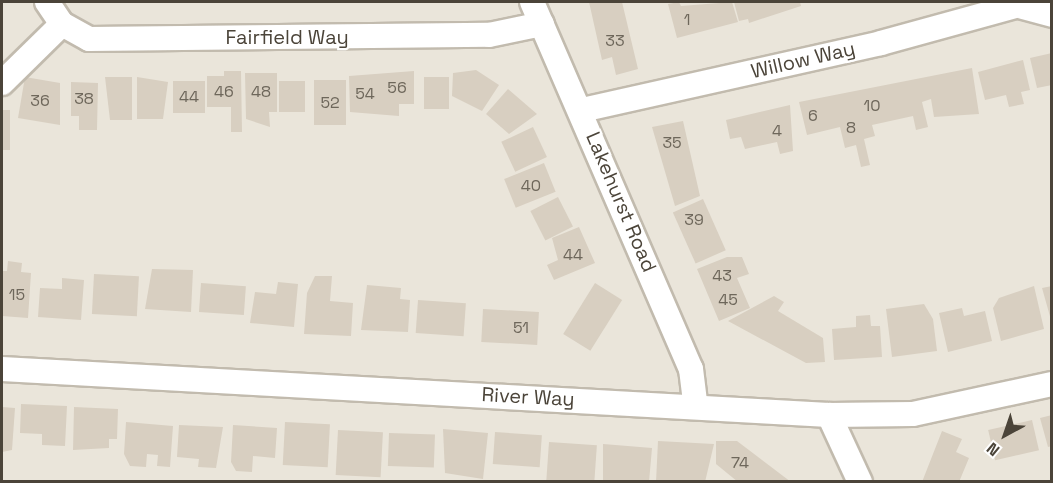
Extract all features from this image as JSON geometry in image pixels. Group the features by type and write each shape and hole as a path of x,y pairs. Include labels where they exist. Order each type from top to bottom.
{"street":[{"name":"Fairfield Way","path":"47,2 62,24 89,39 489,35 542,24"},
{"name":"Lakehurst Road","path":"532,2 582,110 691,369 696,407"},
{"name":"Willow Way","path":"582,110 1026,4 1052,15"},
{"path":"2,83 62,24"},
{"name":"River Way","path":"2,369 829,415 913,414 1052,384"},
{"path":"829,415 860,482"}],"shaded area":[{"path":"2,2 1051,2 1051,481 2,481"}],"building":[{"path":"589,2 622,2 638,69 616,75 612,57 602,60"},
{"path":"679,2 681,6 732,2 738,22 677,38 668,4"},
{"path":"734,2 800,2 801,6 749,23 748,19 739,21"},
{"path":"1052,53 1052,85 1037,88 1030,58"},
{"path":"1023,60 1030,90 1021,92 1024,104 1009,107 1006,95 985,100 978,72"},
{"path":"972,68 979,114 934,117 931,99 922,102 928,127 916,130 913,116 872,125 875,136 864,139 870,165 861,167 856,145 845,148 840,127 807,135 799,102"},
{"path":"476,70 499,85 482,111 452,96 453,73"},
{"path":"224,71 241,71 242,132 231,132 231,107 207,107 207,76 224,76"},
{"path":"414,71 414,104 399,104 399,116 350,112 349,76"},
{"path":"245,73 277,73 277,112 269,112 270,127 246,119"},
{"path":"25,77 60,83 60,125 18,118"},
{"path":"105,77 132,77 132,120 110,120"},
{"path":"137,77 168,82 163,119 137,119"},
{"path":"424,77 449,77 449,109 424,109"},
{"path":"314,80 346,80 346,125 314,125"},
{"path":"173,81 205,81 205,113 173,113"},
{"path":"279,81 305,81 305,112 279,112"},
{"path":"71,82 98,83 97,130 79,130 79,116 71,116"},
{"path":"508,89 537,114 509,134 486,114"},
{"path":"790,105 793,151 780,154 777,142 745,149 741,137 730,139 726,120"},
{"path":"2,110 10,110 10,150 2,150"},
{"path":"683,121 700,196 675,206 652,127"},
{"path":"533,127 547,157 515,172 501,142"},
{"path":"544,163 556,192 516,208 504,179"},
{"path":"558,197 573,226 545,240 530,211"},
{"path":"703,199 726,250 696,264 673,212"},
{"path":"579,227 595,263 554,280 547,265 558,260 552,238"},
{"path":"727,257 742,257 749,274 737,278 750,308 719,321 697,269"},
{"path":"8,261 22,263 21,272 31,273 28,318 2,316 2,271 7,271"},
{"path":"152,269 193,270 191,312 145,309"},
{"path":"94,274 139,276 137,316 92,314"},
{"path":"315,276 332,276 330,301 353,303 351,336 304,334 307,293"},
{"path":"62,278 84,280 81,320 38,317 40,288 62,289"},
{"path":"278,282 298,284 294,327 250,323 255,292 276,294"},
{"path":"201,283 246,286 244,315 199,312"},
{"path":"595,283 622,300 590,351 563,334"},
{"path":"367,285 401,288 400,299 410,300 408,332 361,330"},
{"path":"1034,286 1044,329 1001,341 993,308 999,298"},
{"path":"1052,286 1052,320 1051,320 1042,288"},
{"path":"774,296 784,302 778,311 823,338 825,362 806,363 728,321"},
{"path":"418,300 466,303 464,336 416,333"},
{"path":"924,304 933,319 937,351 892,357 886,309"},
{"path":"962,308 964,316 985,311 992,341 948,352 939,313"},
{"path":"483,309 539,312 537,345 481,342"},
{"path":"870,315 871,326 880,326 882,357 834,360 832,329 856,327 856,316"},
{"path":"21,404 67,406 65,446 42,445 42,434 20,433"},
{"path":"2,407 15,408 12,450 2,452"},
{"path":"74,407 118,409 117,439 109,439 109,448 73,450"},
{"path":"1052,415 1052,446 1048,447 1040,418"},
{"path":"1032,420 1039,450 995,460 988,430"},
{"path":"126,422 173,426 170,467 157,466 158,455 147,454 146,467 130,466 124,454"},
{"path":"285,422 330,424 328,467 283,465"},
{"path":"179,425 223,427 216,468 198,467 199,459 177,457"},
{"path":"233,425 277,428 275,458 253,456 252,472 236,471 231,462"},
{"path":"443,429 488,433 483,479 445,473"},
{"path":"338,430 383,432 381,477 336,475"},
{"path":"942,431 962,439 956,452 969,458 959,482 922,482"},
{"path":"495,432 542,435 540,467 493,464"},
{"path":"389,433 435,435 434,468 388,466"},
{"path":"658,441 714,444 705,482 656,482"},
{"path":"716,441 737,441 791,482 738,482 716,464"},
{"path":"549,442 597,445 594,482 546,482"},
{"path":"603,444 652,448 649,482 603,482"}]}
